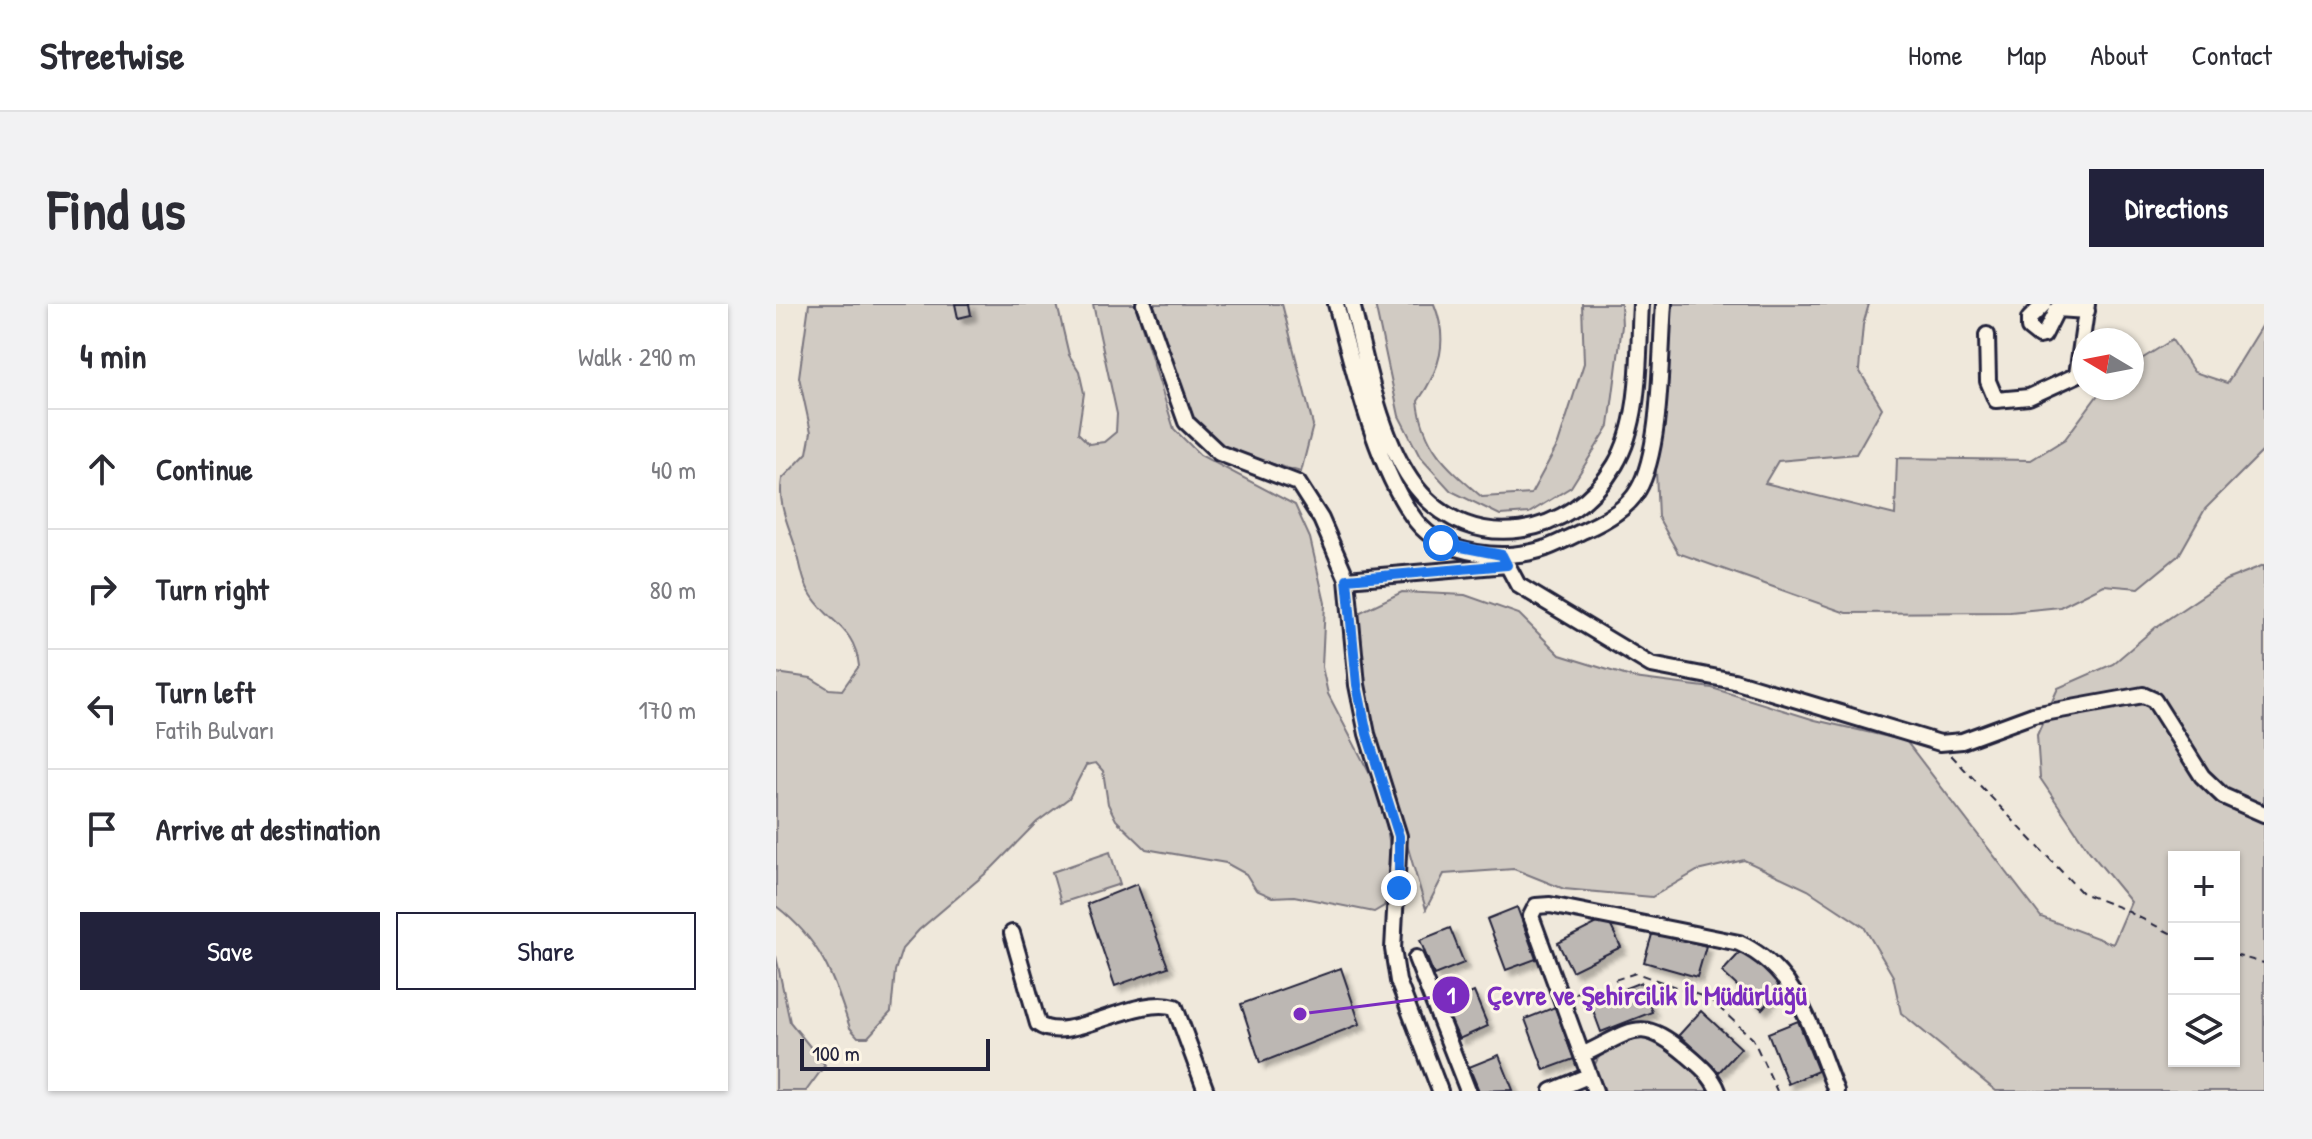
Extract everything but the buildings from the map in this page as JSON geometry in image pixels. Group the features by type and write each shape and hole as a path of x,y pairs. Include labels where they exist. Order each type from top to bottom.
{"street":[{"path":"1144,304 1186,422 1219,453 1298,483 1321,519 1347,579 1357,685 1367,734 1399,836 1393,949 1398,981 1440,1091"},
{"path":"1336,304 1370,418 1397,490 1417,523 1441,543 1504,560 1518,585 1546,605 1651,665 1734,681 1940,743 1962,741 2033,715 2110,698 2143,695 2154,700 2202,776 2223,796 2264,814"},
{"path":"1352,304 1378,402 1399,454 1417,487 1461,521 1486,531 1520,531 1552,522 1586,501 1616,464 1630,427 1641,304"},
{"path":"1347,579 1504,560 1544,549 1604,521 1637,492 1651,458 1664,304"},
{"path":"1987,335 1988,381 1996,400 2029,397 2077,375 2087,308 2057,309 2044,335 2039,336 2029,328 2029,319 2044,304"},
{"path":"1595,1091 1531,916 1536,906 1550,905 1739,943 1779,969 1793,986 1836,1091"},
{"path":"1012,933 1038,1024 1056,1031 1141,1007 1164,1004 1175,1007 1206,1091"},
{"path":"1416,958 1468,1091"},
{"path":"1584,1054 1630,1032 1648,1029 1659,1032 1697,1063 1718,1091"},
{"path":"1552,1091 1588,1076"}],"path":[{"path":"1940,743 2082,893 2121,908 2168,932"},
{"path":"2240,957 2264,963"},
{"path":"1562,997 1636,973 1710,999 1753,1039 1777,1091"}],"shaded area":[{"path":"809,304 1057,304 1069,355 1079,371 1084,393 1078,433 1089,444 1104,442 1116,432 1117,414 1093,304 1135,304 1174,429 1200,455 1295,505 1310,538 1325,603 1322,667 1328,694 1373,780 1384,811 1390,846 1389,892 1384,906 1374,912 1294,896 1272,897 1256,890 1246,874 1226,863 1146,849 1116,820 1108,804 1103,771 1096,763 1086,765 1069,798 1037,822 992,868 919,930 902,949 895,971 891,1012 868,1037 858,1037 850,1028 824,960 804,932 776,906 776,673 811,678 829,689 842,690 859,666 857,653 847,634 819,605 807,586 781,500 782,479 807,453 811,432 799,377"},
{"path":"1144,304 1282,304 1313,425 1301,472 1241,455 1197,432"},
{"path":"1375,304 1434,304 1441,330 1440,355 1432,378 1418,401 1421,417 1425,432 1439,455 1482,497 1531,494 1558,444 1584,363 1582,304 1621,304 1622,326 1609,426 1571,487 1529,513 1500,515 1451,491 1420,457 1399,416"},
{"path":"1664,304 1869,304 1863,325 1859,370 1882,408 1856,454 1778,461 1765,483 1895,515 1897,458 2031,460 2065,439 2094,400 2144,400 2144,358 2172,340 2194,372 2227,383 2264,323 2264,450 2205,509 2179,555 2139,588 2104,585 2060,607 2010,612 1846,613 1678,553 1658,517 1656,470"},
{"path":"2264,565 2264,1091 1996,1091 1901,1013 1893,976 1864,927 1808,890 1744,860 1697,871 1652,897 1564,889 1514,869 1444,874 1426,909 1377,743 1351,689 1350,617 1402,592 1465,595 1519,614 1560,655 1634,678 1712,688 1815,720 1906,741 2041,917 2113,944 2131,902 2089,851 2040,778 2037,735 2058,688 2113,664 2156,627 2226,580"},
{"path":"1110,852 1120,884 1061,903 1052,872"},
{"path":"776,956 790,1022 825,1065 806,1091 776,1091"},
{"path":"1639,1036 1661,1040 1706,1080 1711,1091 1605,1091 1594,1066 1598,1059 1612,1045"}],"place":[{"name":"Çevre ve Şehircilik İl Müdürlüğü","path":"1300,1014"}],"route":[{"path":"1399,888 1399,836 1367,734 1357,685 1347,579 1507,565 1502,555 1441,543"}]}
